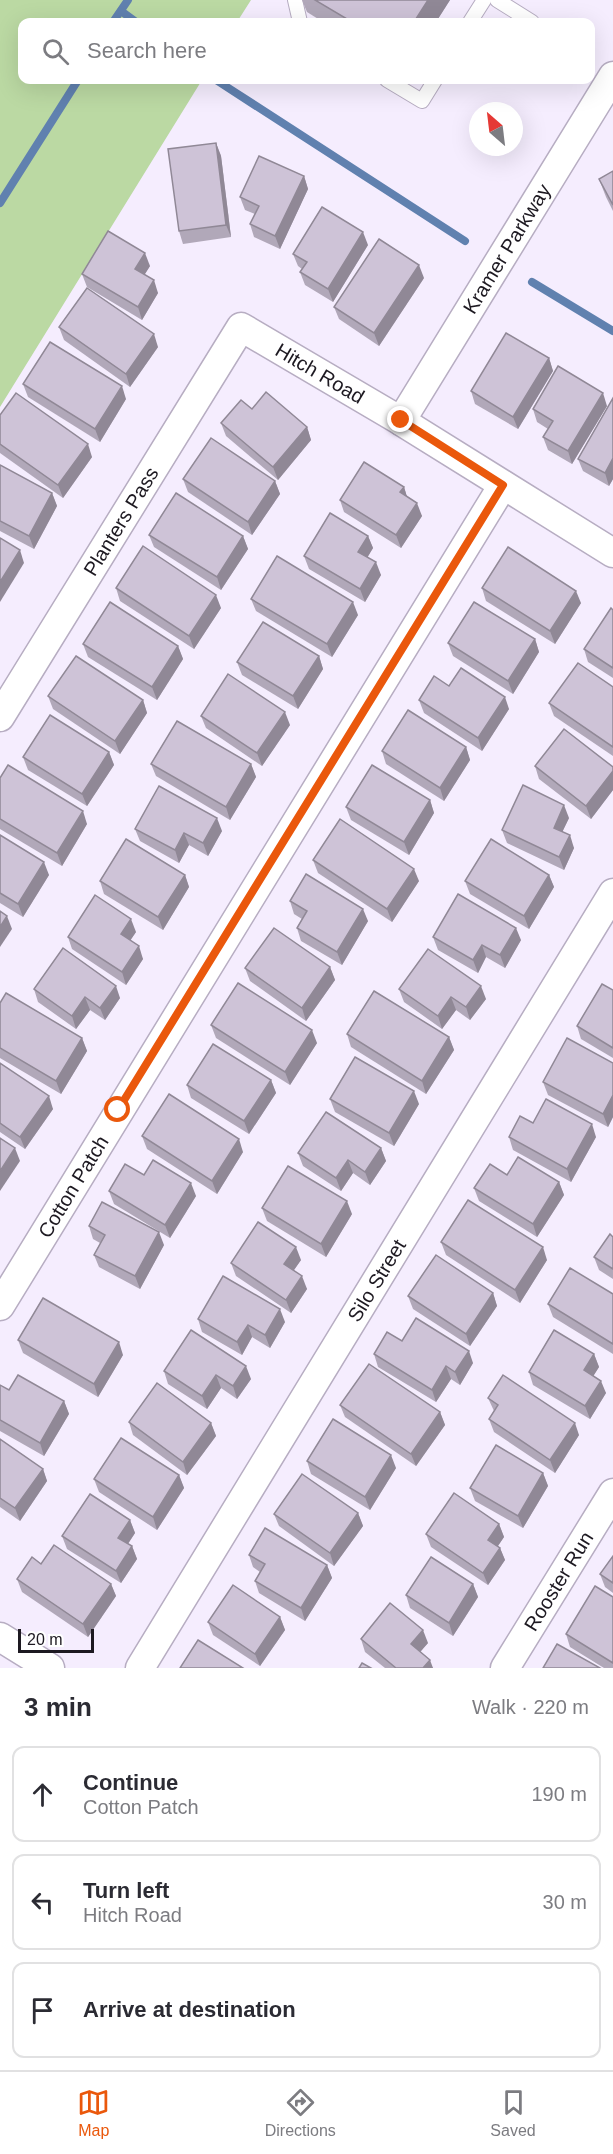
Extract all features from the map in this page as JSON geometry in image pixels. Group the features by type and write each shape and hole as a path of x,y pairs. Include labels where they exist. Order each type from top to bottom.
{"street":[{"name":"Kramer Parkway","path":"401,420 613,76"},
{"name":"Hitch Road","path":"241,327 401,420 613,553"},
{"name":"Planters Pass","path":"0,717 241,327"},
{"name":"Cotton Patch","path":"0,1306 503,485"},
{"name":"Silo Street","path":"140,1668 613,893"},
{"name":"Rooster Run","path":"505,1668 613,1493"},
{"path":"0,1637 50,1668"}],"lane":[{"path":"294,0 299,18"},
{"path":"473,18 484,0"},
{"path":"497,0 526,18"},
{"path":"394,84 422,101 433,84"}],"green space":[{"path":"0,0 251,0 240,18 18,18 18,84 200,84 0,407"}],"building":[{"path":"315,0 428,0 417,18 345,18"},
{"path":"216,143 226,225 179,231 168,149"},
{"path":"259,156 304,176 275,236 250,224 259,206 240,197"},
{"path":"613,171 613,205 599,179"},
{"path":"322,207 363,232 328,289 300,272 307,262 293,254"},
{"path":"108,231 145,253 135,269 154,280 138,307 82,274"},
{"path":"379,239 419,265 374,333 334,307"},
{"path":"87,288 154,334 126,374 59,327"},
{"path":"506,333 549,358 513,417 471,391"},
{"path":"50,342 122,386 95,429 23,384"},
{"path":"558,366 603,393 568,451 543,437 553,421 533,409"},
{"path":"266,392 307,427 273,467 221,423 241,400 252,409"},
{"path":"16,393 88,444 58,485 0,444 0,415"},
{"path":"613,398 613,458 605,473 578,459"},
{"path":"211,438 275,481 248,522 183,479"},
{"path":"364,462 404,487 400,492 417,503 396,535 340,500"},
{"path":"0,465 52,493 29,536 0,521"},
{"path":"176,493 243,536 217,577 149,535"},
{"path":"330,513 368,536 358,552 376,562 360,589 304,556"},
{"path":"0,538 20,550 0,582"},
{"path":"143,546 216,595 189,636 116,588"},
{"path":"508,547 576,591 550,631 482,588"},
{"path":"277,556 353,602 327,644 251,599"},
{"path":"110,602 178,646 152,687 83,644"},
{"path":"474,602 535,639 508,681 448,643"},
{"path":"611,608 613,610 613,668 584,649"},
{"path":"263,622 319,656 293,696 237,662"},
{"path":"76,656 143,700 115,741 48,696"},
{"path":"578,663 613,687 613,747 549,703"},
{"path":"461,668 505,697 478,738 419,700 434,676 449,686"},
{"path":"228,674 285,712 257,753 201,716"},
{"path":"408,710 466,747 440,788 382,751"},
{"path":"50,715 109,752 82,794 23,757"},
{"path":"177,721 251,764 226,807 151,764"},
{"path":"564,729 613,767 613,771 586,806 535,766"},
{"path":"8,765 83,811 57,853 0,819 0,778"},
{"path":"372,765 430,800 404,842 346,807"},
{"path":"523,785 564,805 554,828 570,835 559,857 502,830"},
{"path":"159,786 217,818 203,843 184,833 175,850 135,829"},
{"path":"340,819 414,869 387,909 313,860"},
{"path":"0,835 44,862 18,904 0,893"},
{"path":"126,839 185,875 158,917 100,881"},
{"path":"491,839 549,875 524,916 465,881"},
{"path":"306,874 363,909 337,952 297,928 307,911 290,901"},
{"path":"458,894 516,928 500,955 482,945 473,960 433,937"},
{"path":"95,895 131,919 121,934 139,946 122,972 68,937"},
{"path":"0,911 7,916 0,927"},
{"path":"274,928 330,967 302,1008 245,968"},
{"path":"63,948 116,986 100,1008 85,997 72,1016 34,989"},
{"path":"428,949 481,986 466,1007 451,997 438,1016 399,989"},
{"path":"238,983 312,1030 285,1072 211,1025"},
{"path":"602,984 613,990 613,1048 577,1026"},
{"path":"374,991 449,1037 422,1081 347,1034"},
{"path":"6,993 82,1038 56,1081 0,1048 0,1003"},
{"path":"567,1038 613,1063 613,1095 603,1114 543,1082"},
{"path":"213,1044 271,1080 244,1121 187,1085"},
{"path":"355,1057 414,1091 389,1133 330,1099"},
{"path":"0,1063 49,1096 20,1137 0,1123"},
{"path":"169,1094 239,1139 212,1181 142,1136"},
{"path":"546,1099 592,1124 567,1169 509,1137 520,1116 533,1123"},
{"path":"326,1112 381,1148 365,1172 348,1160 336,1178 298,1153"},
{"path":"0,1138 15,1148 0,1171"},
{"path":"518,1157 559,1182 533,1224 474,1188 490,1164 507,1175"},
{"path":"153,1160 191,1183 165,1225 109,1191 125,1164 144,1175"},
{"path":"288,1166 347,1201 321,1244 262,1208"},
{"path":"468,1200 543,1247 515,1290 441,1242"},
{"path":"102,1202 159,1232 135,1276 94,1255 105,1235 89,1226"},
{"path":"258,1222 296,1247 284,1264 302,1276 286,1300 231,1263"},
{"path":"610,1234 613,1237 613,1269 594,1257"},
{"path":"436,1255 493,1293 466,1334 408,1296"},
{"path":"570,1268 613,1294 613,1344 548,1304"},
{"path":"223,1276 280,1309 265,1335 248,1325 237,1342 198,1319"},
{"path":"43,1298 119,1342 94,1384 18,1340"},
{"path":"416,1318 469,1351 455,1372 446,1366 432,1390 374,1354 387,1332 402,1341"},
{"path":"191,1330 246,1366 233,1386 216,1375 202,1396 164,1371"},
{"path":"554,1330 594,1354 584,1370 601,1381 585,1406 529,1372"},
{"path":"369,1364 440,1412 411,1454 340,1405"},
{"path":"18,1375 64,1401 40,1443 0,1420 0,1385 9,1390"},
{"path":"503,1375 575,1423 550,1460 489,1419 498,1405 488,1398"},
{"path":"157,1383 211,1423 183,1462 129,1422"},
{"path":"333,1419 391,1455 365,1497 307,1461"},
{"path":"121,1438 179,1475 153,1517 94,1479"},
{"path":"0,1439 43,1469 15,1508 0,1498"},
{"path":"496,1445 543,1473 518,1516 470,1488"},
{"path":"302,1474 358,1513 330,1553 274,1514"},
{"path":"454,1493 499,1524 488,1540 500,1548 483,1573 426,1534"},
{"path":"90,1494 130,1520 118,1538 132,1546 116,1571 62,1536"},
{"path":"265,1528 327,1565 301,1608 255,1581 265,1564 249,1555"},
{"path":"54,1545 111,1584 83,1624 17,1579 32,1557 41,1564"},
{"path":"613,1556 613,1583 600,1574"},
{"path":"431,1557 473,1584 449,1623 406,1595"},
{"path":"233,1585 280,1617 255,1654 208,1622"},
{"path":"595,1586 613,1597 613,1663 566,1634"},
{"path":"390,1603 423,1630 411,1644 430,1660 423,1668 396,1668 361,1639"},
{"path":"198,1640 243,1668 180,1668"},
{"path":"557,1644 600,1668 543,1668"},
{"path":"362,1663 371,1668 359,1668"}],"waterway":[{"path":"116,18 128,0"},
{"path":"121,11 131,18"},
{"path":"0,203 75,84"},
{"path":"222,84 465,241"},
{"path":"532,282 613,331"}],"route":[{"path":"118,1110 503,485 401,420"}]}
